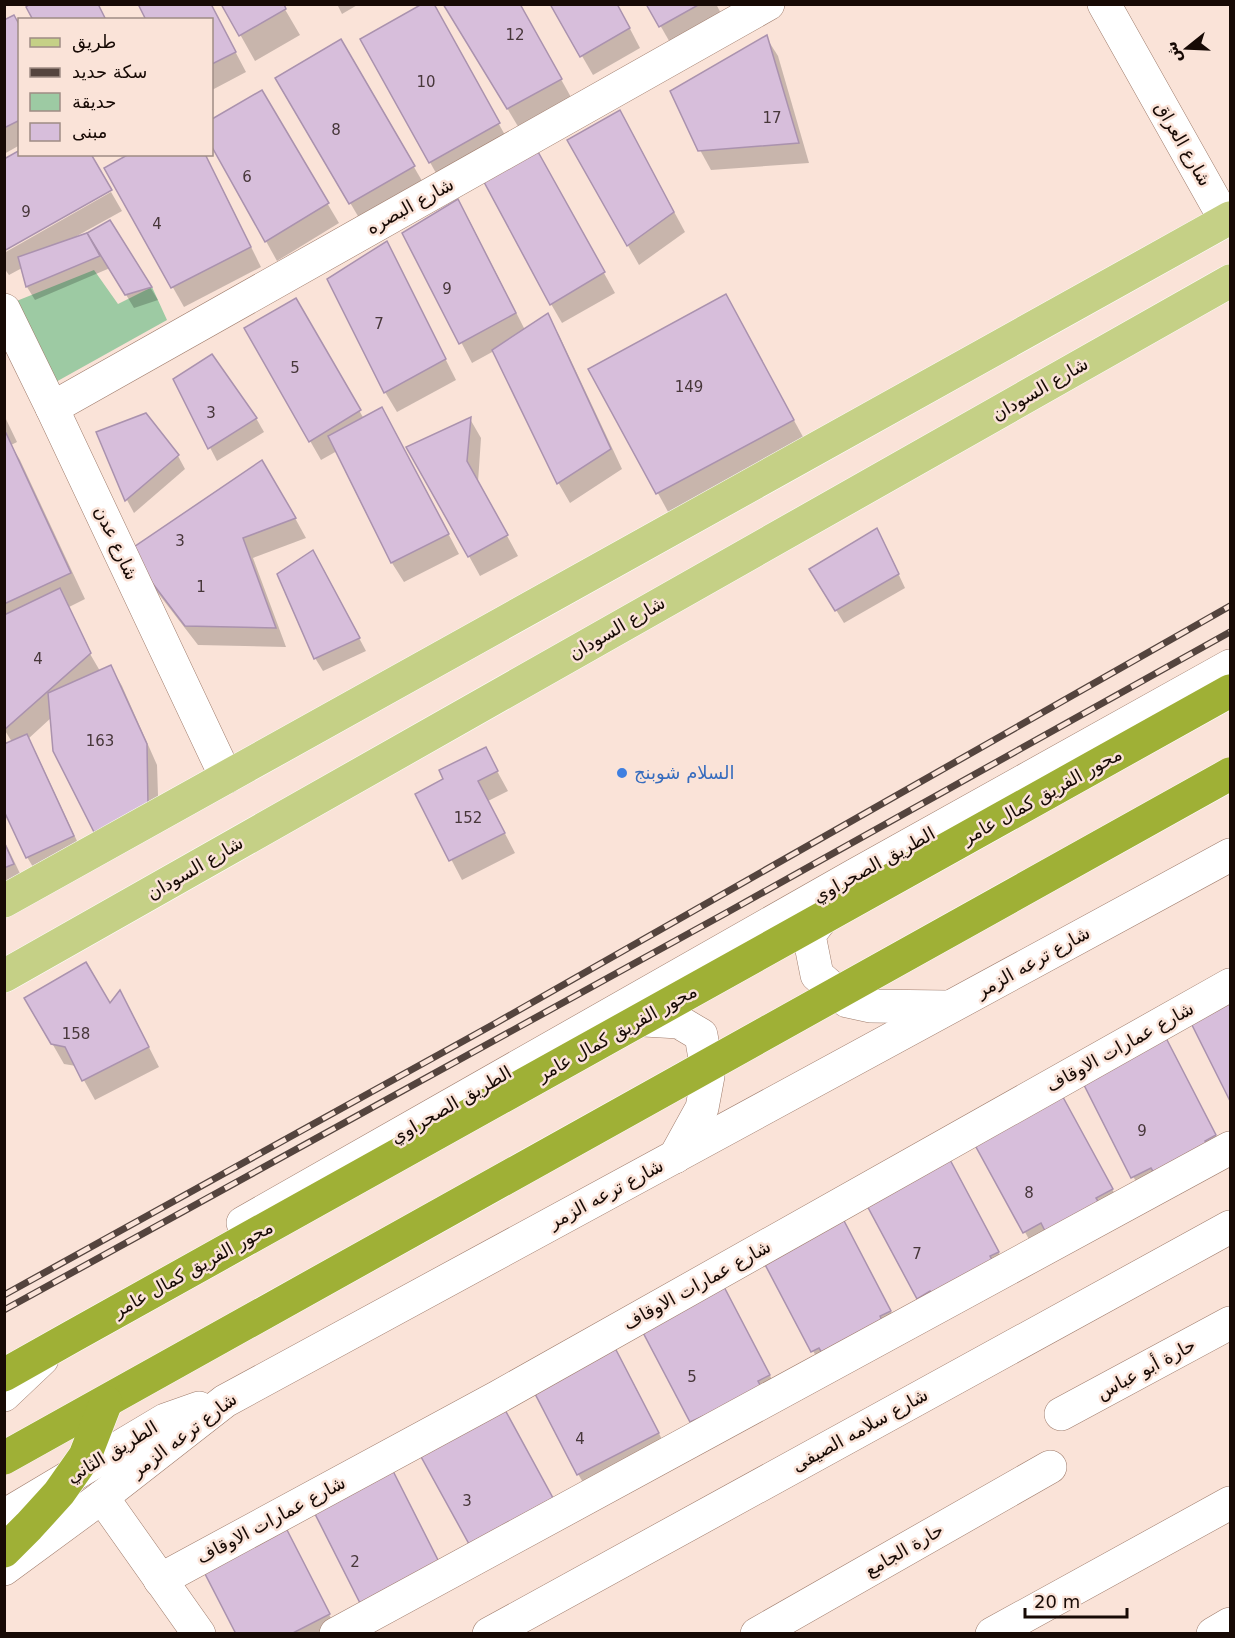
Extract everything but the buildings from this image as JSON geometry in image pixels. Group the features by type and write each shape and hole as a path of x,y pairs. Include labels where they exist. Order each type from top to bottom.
{"highway":[{"name":"محور الفريق كمال عامر","path":"4,1376 1230,691"},
{"path":"4,1458 1230,774"},
{"path":"4,1551 59,1493 85,1456 106,1402"}],"main road":[{"path":"4,901 1229,222"},
{"name":"شارع السودان","path":"4,976 1230,281"}],"street":[{"name":"شارع البصره","path":"52,408 768,4"},
{"name":"شارع العراق","path":"1104,4 1229,222"},
{"name":"شارع عدن","path":"4,310 226,777"},
{"name":"الطريق الصحراوي","path":"4,1395 46,1356 162,1269 855,875 1230,666"},
{"name":"شارع ترعه الزمر","path":"4,1569 102,1497 225,1401 1230,855"},
{"path":"855,875 809,934 817,975 847,1000 870,1006 952,1007"},
{"name":"شارع عمارات الاوقاف","path":"160,1580 498,1397 1230,985"},
{"path":"604,1018 679,1022 701,1035 708,1076 702,1108 675,1156"},
{"path":"336,1634 1230,1148"},
{"name":"شارع سلامه الصيفى","path":"489,1634 1230,1227"},
{"name":"حارة أبو عباس","path":"1060,1414 1230,1323"},
{"name":"الطريق الثاني","path":"4,1516 165,1420 196,1408 225,1401"},
{"name":"حارة الجامع","path":"757,1634 1050,1467"},
{"path":"102,1497 199,1634"},
{"path":"992,1634 1230,1503"},
{"path":"1213,1634 1230,1623"}],"green space":[{"path":"94,270 118,304 152,287 167,320 54,383 14,302"}],"railway":[{"path":"4,1295 496,1023 1230,606"},
{"path":"4,1310 726,913 1230,632"}],"place":[{"name":"السلام شوبنج","path":"622,773"}]}
